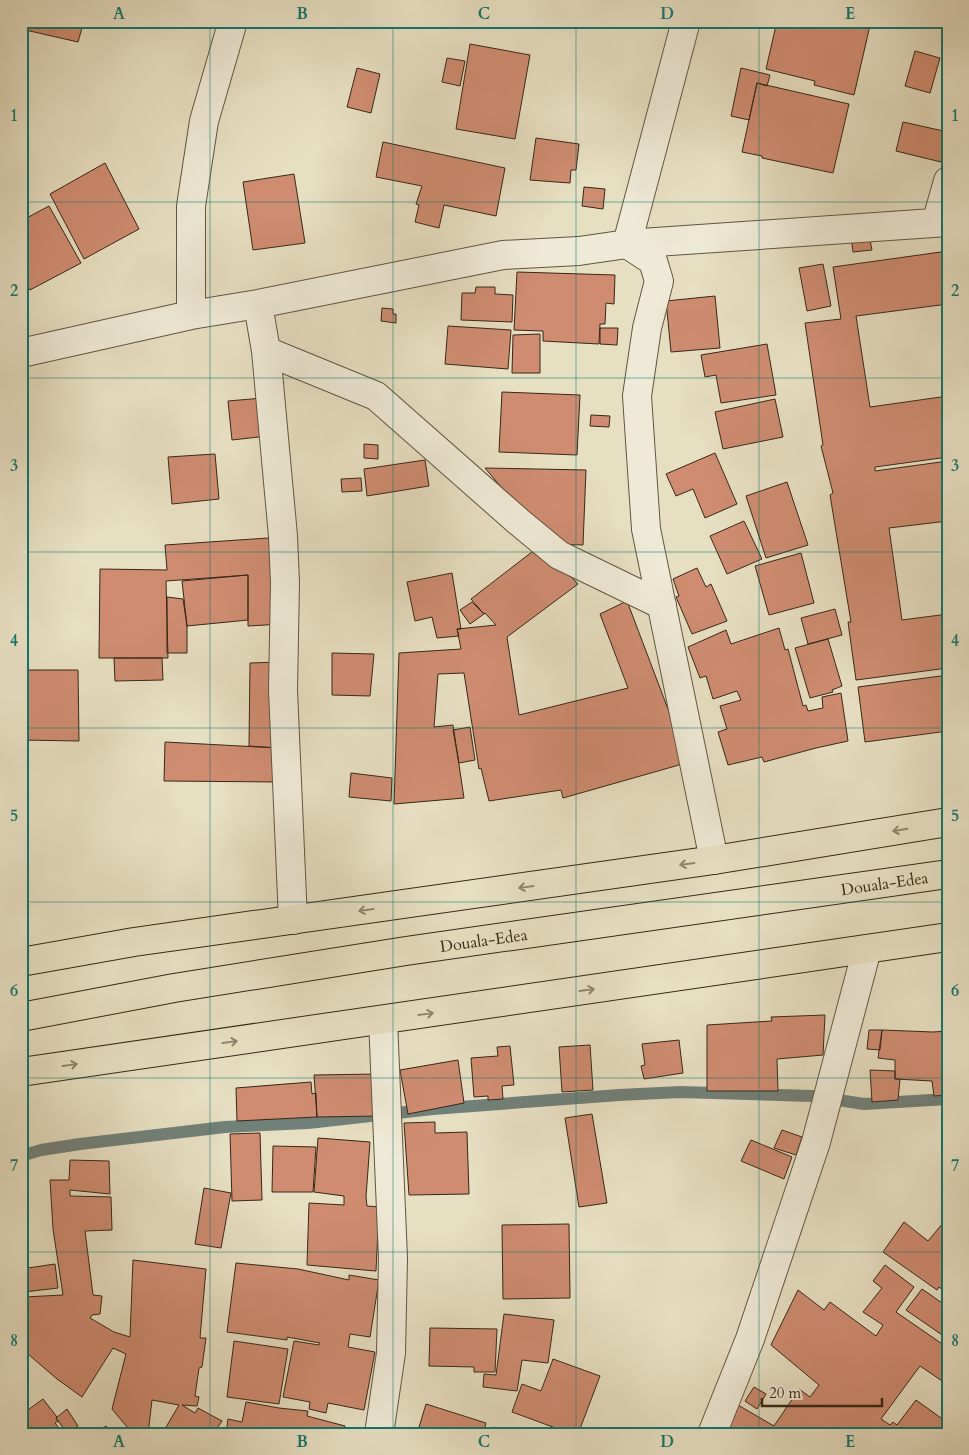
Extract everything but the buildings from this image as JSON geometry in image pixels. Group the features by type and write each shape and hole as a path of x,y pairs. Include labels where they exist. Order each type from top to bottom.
{"main road":[{"path":"21,962 134,942 714,860 948,822"},
{"name":"Douala-Edea","path":"21,1017 174,988 406,951 948,874"},
{"path":"21,1072 948,937"}],"street":[{"path":"191,315 190,206 204,121 232,21"},
{"path":"627,244 686,21"},
{"path":"21,353 191,315 258,304 503,255 579,251 627,244 942,223 948,181"},
{"path":"627,244 653,261 659,281 647,328 636,396 646,529 714,860"},
{"path":"258,304 266,351 283,536 285,583 283,690 293,920"},
{"path":"266,351 376,396 559,555 662,605"},
{"path":"712,1434 750,1340 816,1142 867,950"},
{"path":"379,1434 391,1353 393,1258 383,1020"}],"waterway":[{"path":"21,1156 41,1150 80,1144 225,1127 308,1123 433,1109 619,1095 680,1092 812,1096 864,1104 948,1099"}]}
